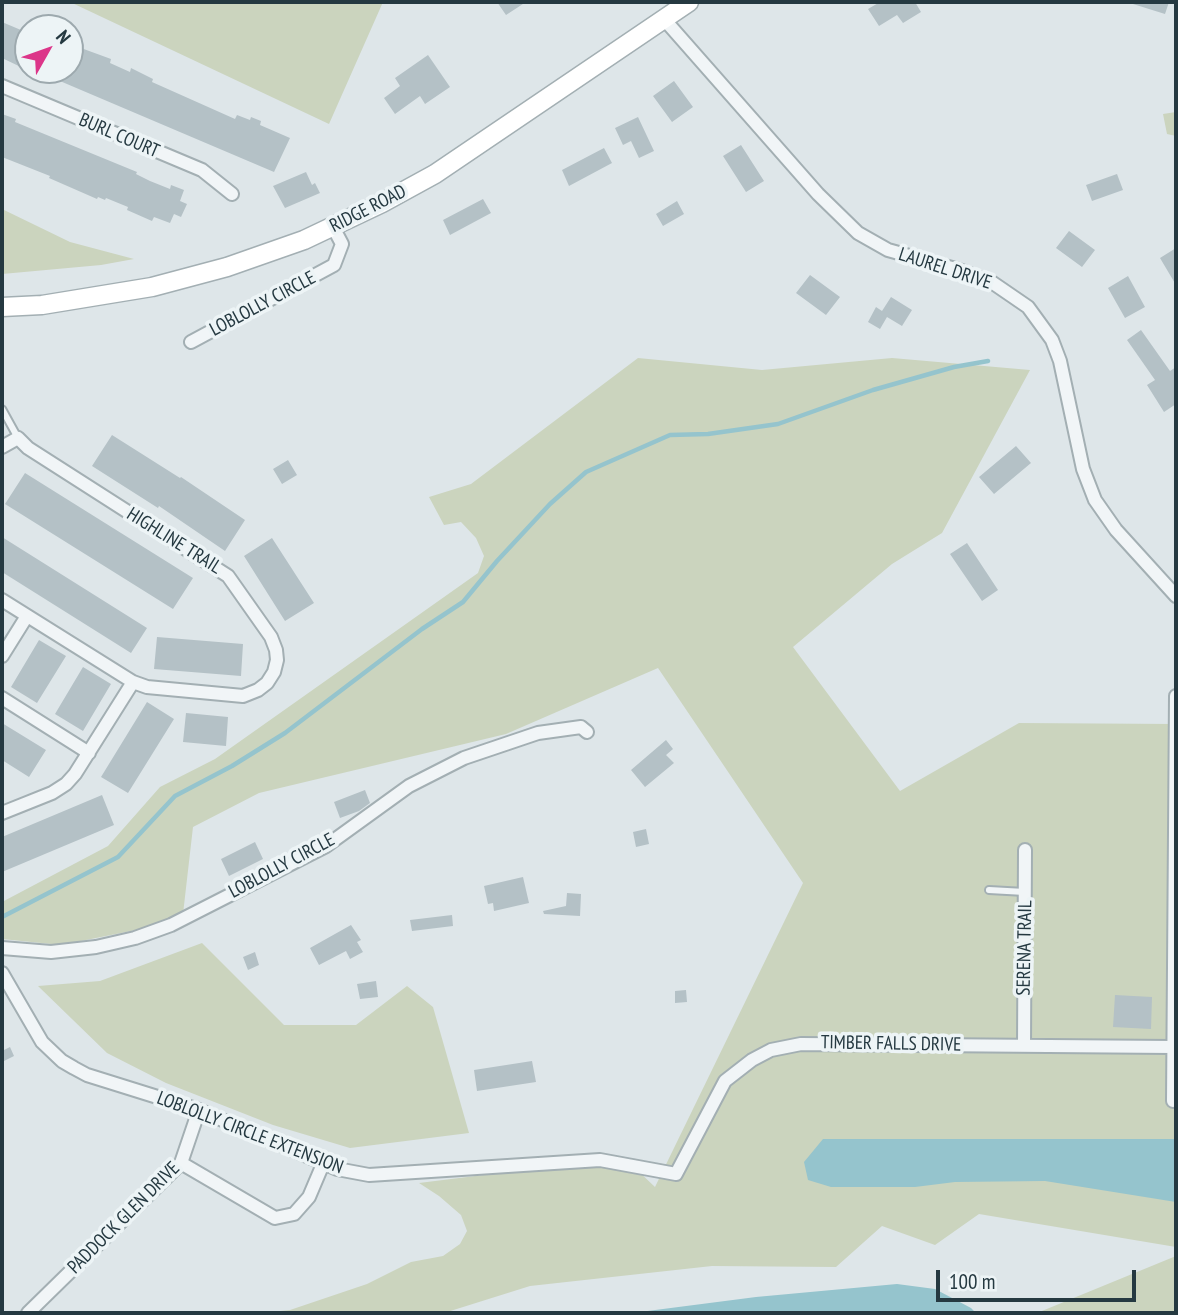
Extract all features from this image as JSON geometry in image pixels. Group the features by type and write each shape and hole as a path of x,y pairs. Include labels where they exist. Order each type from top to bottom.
{"street":[{"name":"RIDGE ROAD","path":"2,307 42,305 113,295 165,284 263,256 333,227 435,174 664,19 682,4"},
{"name":"LAUREL DRIVE","path":"664,19 818,194 858,233 888,250 959,270 993,283 1028,307 1052,340 1060,361 1083,469 1095,500 1115,530 1176,596"},
{"name":"BURL COURT","path":"2,86 202,170 232,194"},
{"name":"LOBLOLLY CIRCLE","path":"191,342 334,265 342,244 333,227"},
{"path":"2,447 18,438"},
{"name":"HIGHLINE TRAIL","path":"2,600 133,682 147,687 243,696 258,690 274,672 276,650 265,628 228,576 27,448 18,438"},
{"path":"2,656 27,616"},
{"path":"2,813 52,793 66,784 133,682"},
{"path":"1173,1101 1176,696"},
{"path":"2,698 89,752"},
{"name":"LOBLOLLY CIRCLE","path":"2,948 51,952 96,947 135,938 171,925 326,846 409,786 464,758 538,733 581,727 587,732"},
{"name":"SERENA TRAIL","path":"1024,1046 1026,850"},
{"name":"LOBLOLLY CIRCLE EXTENSION","path":"2,973 35,1033 62,1061 87,1075 200,1110 323,1164 359,1175 600,1160 676,1174"},
{"name":"TIMBER FALLS DRIVE","path":"676,1174 725,1081 752,1060 771,1050 801,1044 839,1043 1172,1046"},
{"name":"PADDOCK GLEN DRIVE","path":"28,1313 181,1163 200,1110"},
{"path":"181,1163 275,1218 294,1214 309,1197 323,1164"}],"lane":[{"path":"2,409 18,438"},
{"path":"989,891 1025,892"}],"green space":[{"path":"70,2 383,2 329,124"},
{"path":"1176,112 1176,136 1167,134 1163,114"},
{"path":"2,209 70,242 134,259 101,265 2,274"},
{"path":"638,358 762,370 892,358 1030,370 942,533 892,564 793,647 900,791 1019,723 1176,724 1176,1247 979,1214 935,1245 882,1226 836,1267 712,1266 530,1286 444,1313 259,1313 290,1310 367,1284 411,1262 443,1256 460,1244 467,1231 461,1215 419,1183 580,1163 635,1168 655,1187 803,883 658,668 506,734 259,793 193,827 183,914 141,929 61,945 2,939 2,902 108,846 160,787 215,759 478,573 484,556 476,538 461,522 444,525 429,497 471,484"},
{"path":"202,943 284,1025 356,1025 407,986 433,1007 469,1133 350,1148 273,1125 166,1083 107,1053 38,986 100,981"},
{"path":"1176,1256 1176,1313 1037,1313"}],"water":[{"path":"823,1139 1176,1139 1176,1202 1045,1181 955,1182 915,1187 831,1187 808,1180 804,1162"},
{"path":"897,1284 935,1289 976,1313 632,1313 756,1297"}],"building":[{"path":"497,2 526,2 506,15"},
{"path":"880,2 915,2 921,12 903,23 897,15 879,26 868,9"},
{"path":"1169,2 1165,14 1133,4"},
{"path":"2,22 14,27 14,64 2,58"},
{"path":"84,49 111,59 110,63 130,72 131,68 153,79 152,82 235,119 237,115 250,120 251,117 261,121 260,125 290,138 274,172 67,84 84,84"},
{"path":"428,55 450,87 425,104 420,96 395,114 384,98 400,86 395,78"},
{"path":"674,81 693,107 672,122 653,96"},
{"path":"2,114 16,119 15,122 137,172 136,174 150,181 170,189 171,185 184,190 180,201 187,204 181,217 174,214 170,223 154,217 152,221 127,210 128,207 106,198 97,199 2,157"},
{"path":"638,117 654,151 639,158 631,141 623,145 615,128"},
{"path":"741,145 764,181 746,192 723,156"},
{"path":"604,148 612,163 569,186 562,170"},
{"path":"306,172 312,185 315,183 320,193 285,208 273,186"},
{"path":"1117,174 1123,190 1092,201 1086,185"},
{"path":"483,199 491,213 450,235 443,220"},
{"path":"677,201 684,214 663,226 656,214"},
{"path":"1069,231 1095,250 1082,267 1056,248"},
{"path":"1176,248 1176,285 1160,258"},
{"path":"810,275 840,297 826,315 796,293"},
{"path":"1128,276 1145,307 1125,318 1108,288"},
{"path":"891,297 912,310 902,326 887,317 880,329 868,322 876,307 882,311"},
{"path":"1141,330 1170,371 1176,367 1176,404 1164,412 1147,385 1155,380 1127,340"},
{"path":"112,435 245,520 225,551 159,506 158,508 92,466"},
{"path":"1016,446 1031,463 994,494 979,477"},
{"path":"288,460 297,475 282,484 273,469"},
{"path":"25,473 193,578 173,609 5,504"},
{"path":"2,537 147,628 131,653 2,572"},
{"path":"272,538 314,603 285,621 244,556"},
{"path":"967,543 998,590 982,601 950,554"},
{"path":"157,637 243,644 241,676 154,669"},
{"path":"39,640 66,656 37,703 11,687"},
{"path":"83,667 111,684 83,731 55,714"},
{"path":"147,702 174,719 128,793 101,777"},
{"path":"186,713 228,717 226,746 183,742"},
{"path":"2,723 46,750 29,777 2,760"},
{"path":"666,740 673,749 666,755 674,763 645,787 631,770"},
{"path":"365,790 370,803 359,811 340,818 334,802"},
{"path":"102,795 114,825 2,872 2,837"},
{"path":"646,829 649,844 636,847 633,832"},
{"path":"255,842 263,859 229,876 221,859"},
{"path":"523,877 529,903 494,911 493,903 488,904 484,886"},
{"path":"567,893 581,894 580,916 544,914 543,911 566,906"},
{"path":"452,915 453,926 412,931 410,920"},
{"path":"351,925 361,940 357,942 363,952 350,959 346,951 319,965 310,948"},
{"path":"255,952 259,965 248,970 243,957"},
{"path":"376,981 378,997 360,999 357,984"},
{"path":"686,990 687,1002 675,1003 675,991"},
{"path":"1115,995 1152,997 1151,1029 1113,1027"},
{"path":"10,1047 14,1056 2,1062 2,1051"},
{"path":"532,1061 536,1082 477,1091 474,1070"}],"waterway":[{"path":"2,917 118,857 175,796 232,766 285,733 422,629 463,602 550,504 586,472 670,435 708,434 778,424 873,390 954,367 988,361"}]}
